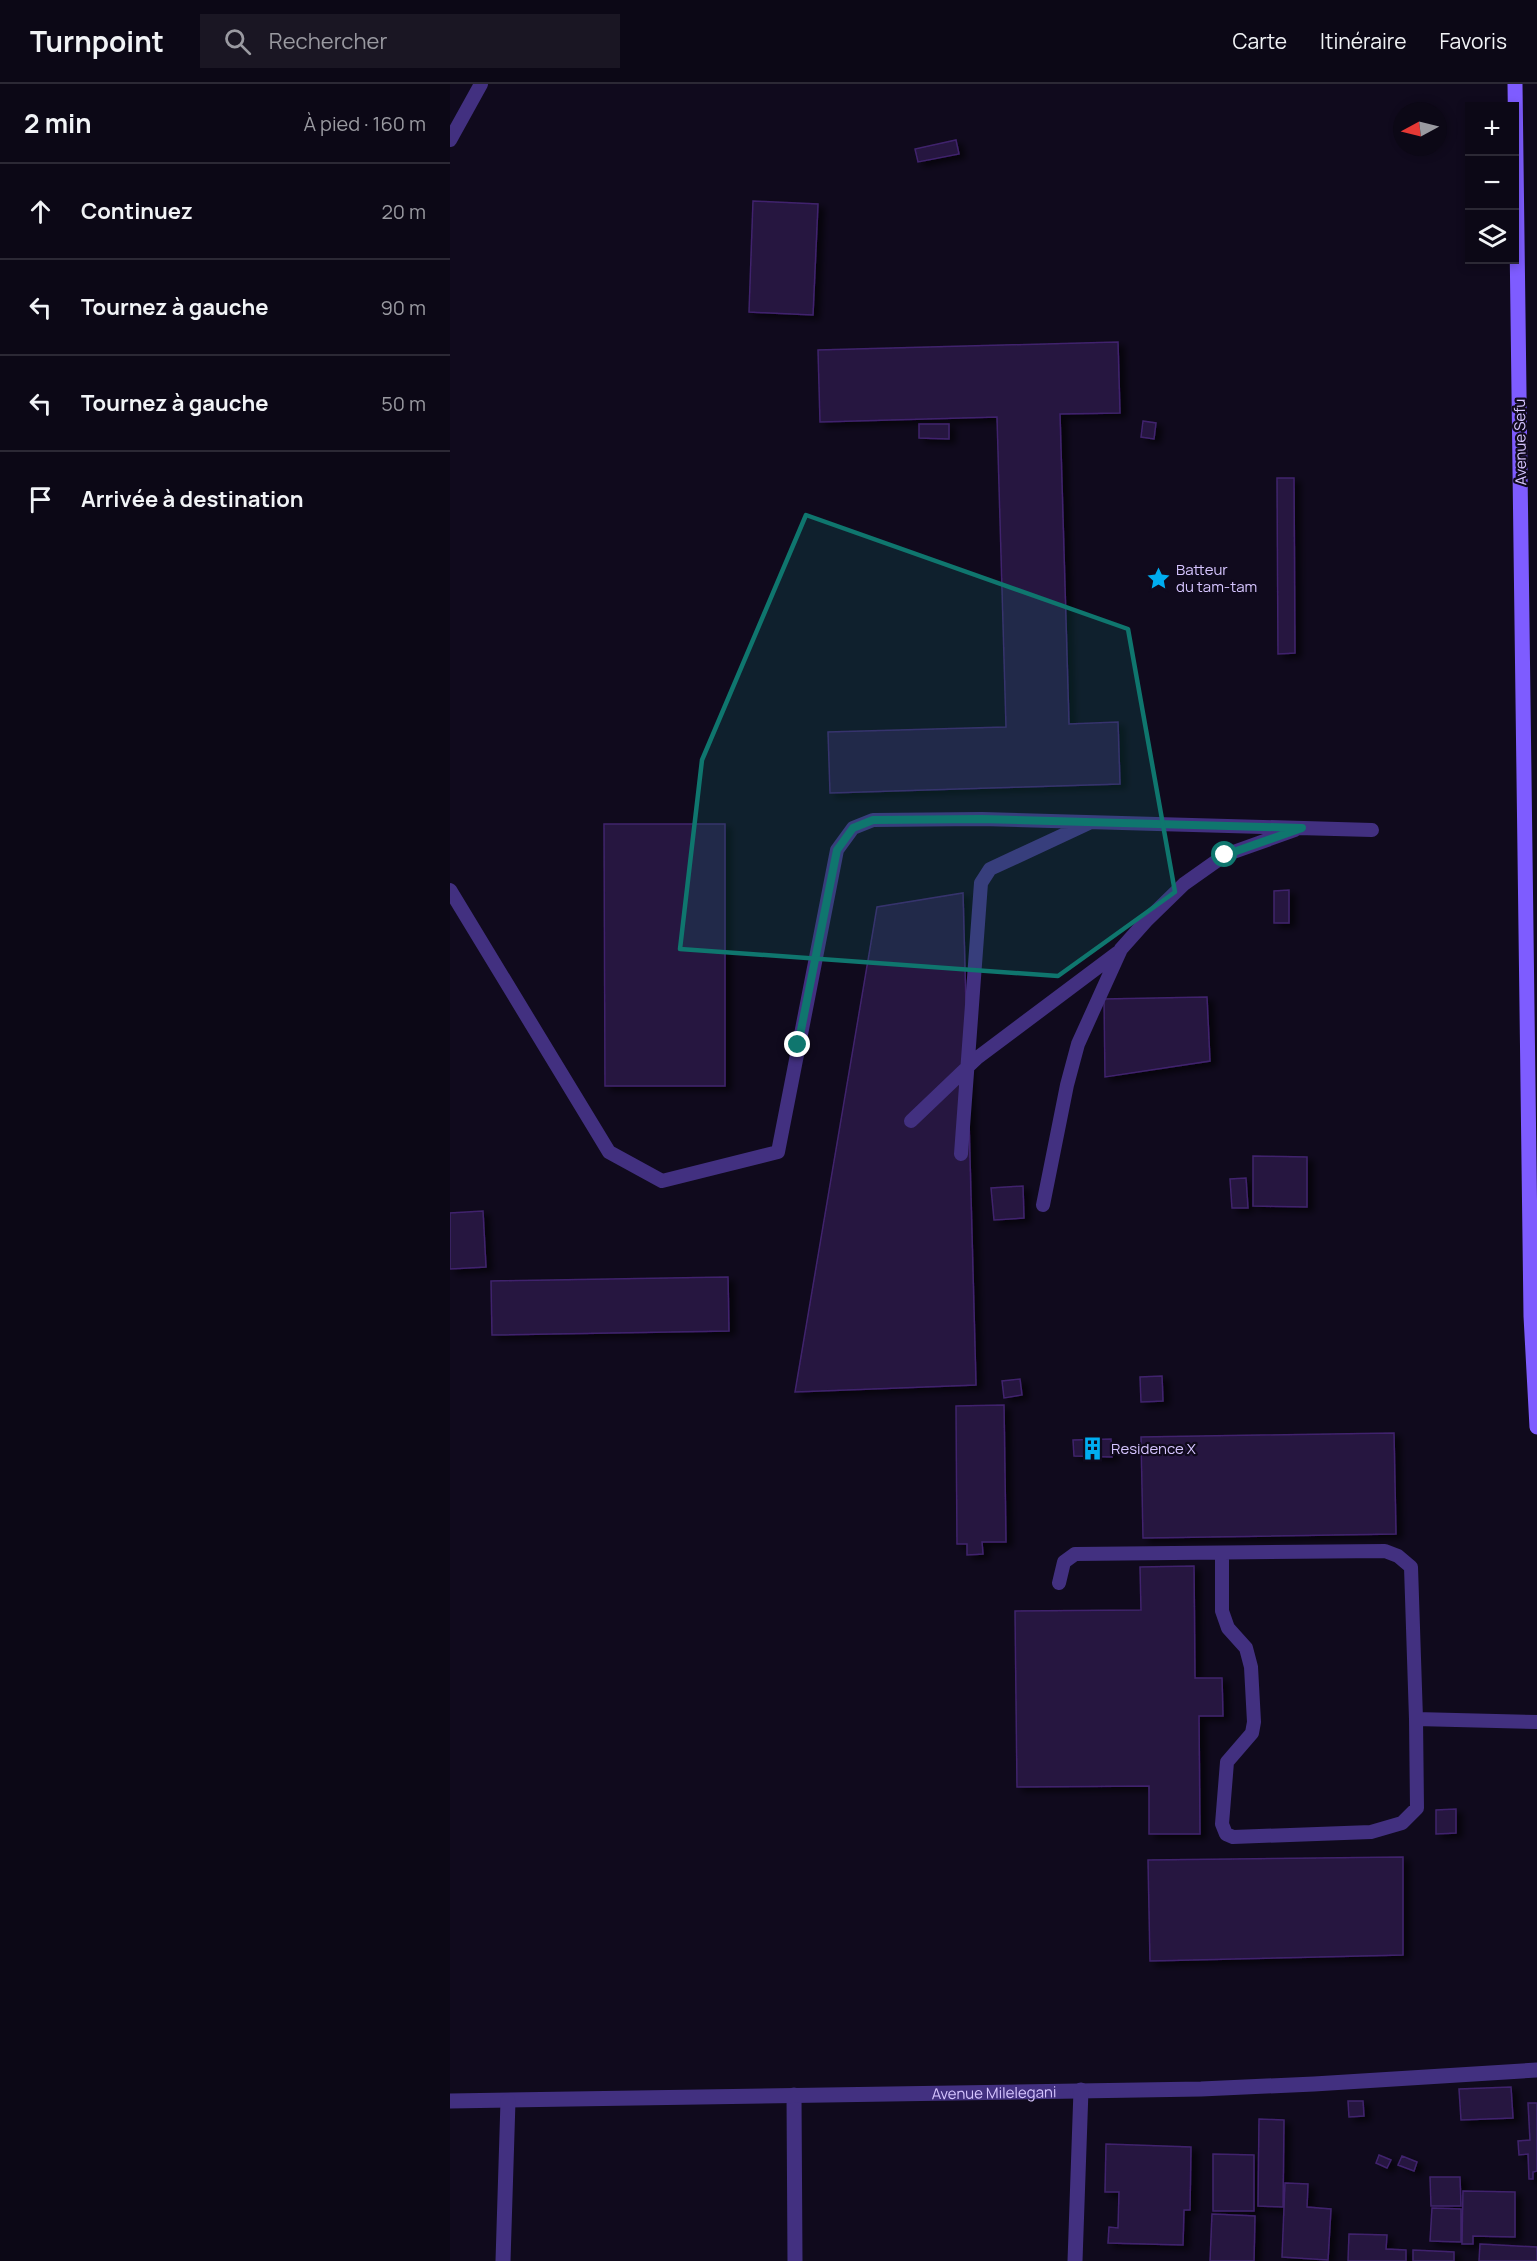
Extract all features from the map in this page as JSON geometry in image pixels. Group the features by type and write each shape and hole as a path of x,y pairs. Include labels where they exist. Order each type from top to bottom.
{"main road":[{"name":"Avenue Sefu","path":"1515,84 1531,799 1531,1316 1537,1427"}],"street":[{"name":"Avenue Milelegani","path":"450,2101 1314,2084 1537,2070"},
{"path":"1075,2261 1081,2090"},
{"path":"794,2095 795,2261"},
{"path":"503,2261 508,2100"}],"lane":[{"path":"450,140 481,84"},
{"path":"450,890 609,1152 662,1180 778,1152 837,850 853,828 873,820 982,819 1372,830"},
{"path":"961,1154 965,1070 969,1049 981,883 990,869 1091,822"},
{"path":"911,1121 977,1058 1121,950 1146,921 1184,884 1225,855 1302,828"},
{"path":"1043,1205 1067,1084 1078,1044 1121,950"},
{"path":"1059,1583 1064,1562 1075,1554 1385,1551 1398,1556 1411,1567 1416,1719 1417,1808 1402,1823 1371,1832 1233,1837 1226,1834 1222,1824 1227,1762 1252,1733 1254,1722 1251,1667 1246,1648 1228,1628 1222,1611 1222,1554"},
{"path":"1416,1719 1537,1722"}],"highlighted area":[{"path":"806,515 1128,629 1175,892 1058,976 680,949 702,760"}],"building":[{"path":"956,140 959,154 918,162 915,149"},
{"path":"753,201 818,204 813,315 749,312"},
{"path":"1118,342 1120,413 1060,414 1069,724 1118,722 1120,784 830,793 828,732 1006,727 997,417 820,422 818,350"},
{"path":"1143,421 1156,423 1154,439 1141,437"},
{"path":"919,424 949,424 949,439 919,438"},
{"path":"1277,478 1294,478 1295,653 1278,654"},
{"path":"604,824 725,824 725,1086 605,1086"},
{"path":"1289,890 1289,923 1274,923 1274,891"},
{"path":"963,893 976,1385 795,1392 877,907"},
{"path":"1207,997 1210,1061 1105,1077 1104,999"},
{"path":"1253,1156 1307,1157 1307,1207 1253,1206"},
{"path":"1246,1178 1248,1208 1232,1208 1230,1179"},
{"path":"1023,1186 1024,1218 994,1220 991,1188"},
{"path":"483,1211 486,1267 450,1269 450,1213"},
{"path":"728,1277 729,1331 492,1335 491,1281"},
{"path":"1162,1376 1163,1401 1141,1402 1140,1377"},
{"path":"1020,1379 1022,1395 1004,1398 1002,1381"},
{"path":"1004,1405 1006,1542 982,1542 983,1554 967,1555 967,1544 957,1544 956,1406"},
{"path":"1394,1433 1396,1534 1143,1538 1141,1437"},
{"name":"Residence X","path":"1111,1439 1112,1457 1074,1456 1073,1440"},
{"path":"1194,1566 1195,1678 1222,1678 1223,1716 1199,1716 1200,1834 1149,1834 1149,1786 1017,1787 1015,1611 1141,1610 1140,1567"},
{"path":"1456,1809 1456,1833 1436,1834 1436,1810"},
{"path":"1403,1857 1403,1955 1150,1961 1148,1860"},
{"path":"1511,2087 1513,2118 1461,2120 1459,2089"},
{"path":"1348,2101 1363,2101 1364,2116 1349,2117"},
{"path":"1528,2103 1537,2103 1537,2171 1533,2172 1533,2179 1529,2179 1528,2154 1519,2155 1518,2141 1530,2140"},
{"path":"1259,2119 1284,2120 1283,2207 1258,2206"},
{"path":"1106,2144 1191,2147 1190,2210 1184,2210 1183,2245 1108,2243 1109,2227 1118,2228 1119,2192 1105,2192"},
{"path":"1213,2154 1254,2155 1254,2211 1213,2211"},
{"path":"1379,2155 1391,2160 1387,2168 1376,2163"},
{"path":"1402,2156 1417,2162 1414,2171 1398,2165"},
{"path":"1430,2177 1460,2177 1461,2206 1431,2206"},
{"path":"1285,2183 1308,2184 1307,2207 1331,2209 1328,2260 1282,2257"},
{"path":"1463,2191 1515,2192 1515,2237 1473,2236 1473,2244 1462,2244"},
{"path":"1432,2208 1461,2209 1461,2242 1430,2241"},
{"path":"1212,2214 1255,2216 1254,2261 1210,2261"},
{"path":"1349,2234 1387,2235 1386,2249 1406,2250 1406,2261 1348,2261"},
{"path":"1480,2244 1537,2247 1537,2261 1479,2261"},
{"path":"1413,2250 1454,2252 1454,2261 1413,2261"}],"place":[{"name":"Batteur du tam-tam","path":"1158,578"},
{"name":"Residence X","path":"1093,1448"}],"route":[{"path":"798,1045 837,850 853,828 873,820 982,819 1302,828 1225,855"}]}
